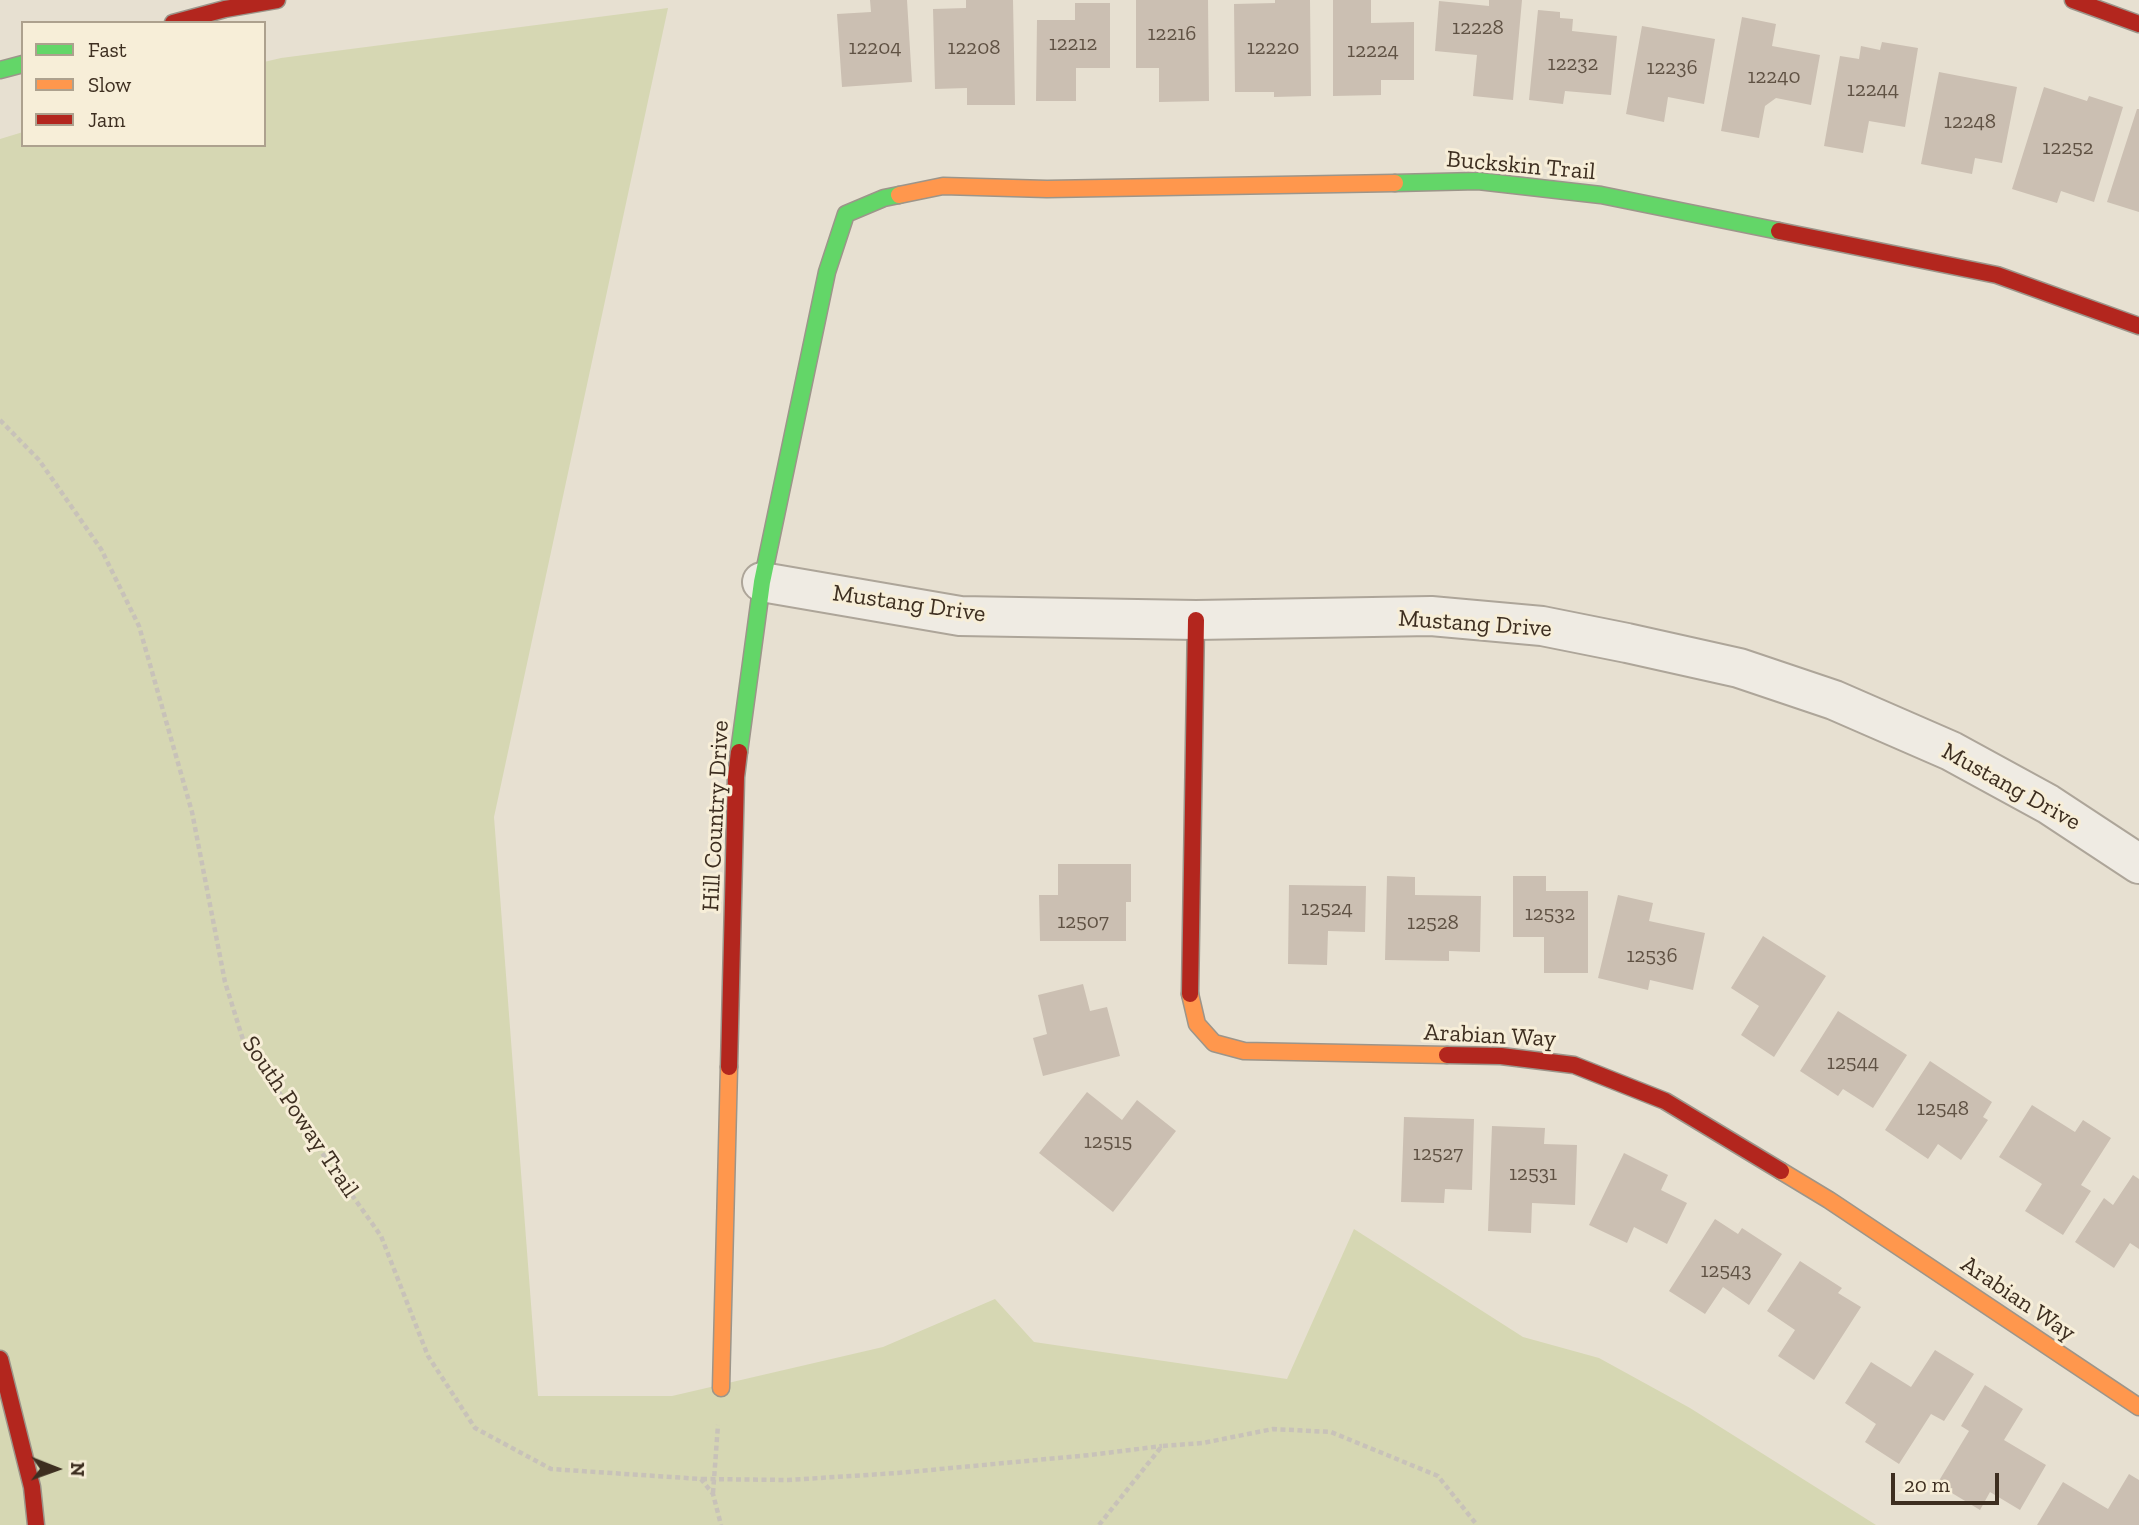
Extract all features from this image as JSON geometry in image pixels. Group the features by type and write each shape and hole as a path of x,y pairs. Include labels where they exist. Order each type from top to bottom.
{"street":[{"path":"180,21 225,9 277,0"},
{"path":"2073,0 2139,24"},
{"path":"0,70 21,65"},
{"name":"Buckskin Trail","path":"884,198 943,186 1047,189 1478,181 1601,195 1997,275 2139,326"},
{"name":"Hill Country Drive","path":"720,1388 736,778 762,582 827,272 846,214 884,198"},
{"name":"Mustang Drive","path":"762,582 960,616 1196,620 1431,616 1542,626 1739,667 1834,700 1951,751 2048,804 2139,864"},
{"name":"Arabian Way","path":"1196,620 1190,993 1197,1024 1214,1043 1244,1051 1501,1056 1574,1065 1665,1101 1829,1200 2139,1407"},
{"path":"0,1359 32,1487 36,1525"}],"path":[{"name":"South Poway Trail","path":"0,420 39,460 101,549 139,626 192,812 225,982 244,1044 381,1236 428,1356 475,1428 551,1469 701,1479 788,1480 898,1473 1162,1446"},
{"path":"720,1388 713,1494 721,1525"},
{"path":"1099,1525 1162,1446 1203,1443 1273,1429 1331,1432 1438,1476 1477,1525"},
{"path":"701,1479 713,1494"}],"green space":[{"path":"668,8 494,817 538,1396 672,1396 883,1347 995,1299 1034,1342 1287,1379 1354,1229 1523,1337 1599,1358 1690,1408 1876,1525 0,1525 0,139 21,133 21,147 266,147 266,62"}],"building":[{"path":"870,0 907,0 912,82 842,87 837,14 871,12"},
{"path":"966,0 1013,0 1015,105 967,105 967,88 935,89 933,9 966,8"},
{"path":"1136,0 1208,0 1209,101 1159,102 1159,68 1136,68"},
{"path":"1275,0 1310,0 1311,96 1274,97 1274,92 1235,92 1234,4 1275,3"},
{"path":"1333,0 1371,0 1371,23 1414,22 1414,80 1381,80 1381,95 1333,96"},
{"path":"1489,0 1522,0 1513,100 1473,96 1477,55 1435,51 1439,1 1489,6"},
{"path":"1075,3 1110,3 1110,68 1076,68 1076,101 1036,101 1037,20 1075,20"},
{"path":"1538,10 1560,12 1560,18 1573,19 1572,31 1617,36 1611,95 1565,91 1563,104 1529,100"},
{"path":"1742,17 1776,24 1772,46 1820,55 1811,105 1776,98 1765,106 1759,138 1721,131"},
{"path":"1642,26 1715,39 1704,104 1668,97 1664,122 1626,114"},
{"path":"1882,42 1918,48 1905,127 1869,121 1863,153 1824,146 1840,56 1859,59 1861,46 1880,50"},
{"path":"1939,72 2017,87 2002,163 1975,158 1972,174 1921,164"},
{"path":"2044,87 2087,101 2089,96 2123,107 2094,202 2061,191 2057,203 2012,189"},
{"path":"2139,109 2139,212 2107,202"},
{"path":"1058,864 1131,864 1131,902 1126,902 1126,941 1040,941 1039,895 1058,895"},
{"path":"1387,876 1415,877 1415,895 1481,896 1480,952 1449,951 1449,961 1385,960"},
{"path":"1513,876 1546,876 1546,891 1588,891 1588,973 1544,973 1544,937 1513,937"},
{"path":"1289,885 1366,886 1365,932 1328,931 1327,965 1288,964"},
{"path":"1618,895 1653,903 1649,921 1705,933 1693,990 1650,980 1648,990 1598,978"},
{"path":"1763,936 1826,976 1774,1057 1741,1035 1759,1006 1731,988"},
{"path":"1083,984 1090,1011 1107,1007 1120,1056 1043,1076 1033,1038 1047,1034 1038,995"},
{"path":"1838,1011 1907,1055 1873,1108 1843,1089 1838,1096 1800,1071"},
{"path":"1930,1061 1992,1102 1983,1117 1988,1120 1961,1160 1938,1144 1928,1159 1885,1130"},
{"path":"1087,1092 1122,1120 1137,1100 1176,1131 1113,1212 1039,1153"},
{"path":"2032,1105 2075,1132 2083,1120 2111,1138 2081,1185 2091,1191 2063,1235 2025,1211 2042,1184 1999,1157"},
{"path":"1404,1117 1474,1119 1472,1190 1445,1189 1444,1203 1401,1202"},
{"path":"1492,1126 1545,1128 1544,1144 1577,1145 1575,1205 1532,1203 1531,1233 1488,1231"},
{"path":"1624,1153 1668,1175 1661,1190 1687,1203 1667,1244 1634,1227 1627,1243 1589,1225"},
{"path":"2133,1175 2139,1179 2139,1249 2130,1243 2114,1268 2075,1242 2104,1198 2113,1205"},
{"path":"1715,1219 1738,1234 1742,1228 1782,1254 1749,1305 1723,1287 1705,1314 1669,1291"},
{"path":"1800,1261 1842,1288 1838,1293 1861,1307 1814,1380 1778,1356 1795,1330 1767,1311"},
{"path":"1935,1350 1974,1374 1944,1421 1931,1414 1899,1464 1865,1442 1876,1424 1845,1403 1871,1362 1911,1387"},
{"path":"1985,1385 2023,1409 2004,1440 2046,1465 2020,1510 1990,1492 1980,1510 1937,1484 1969,1431 1961,1426"},
{"path":"2129,1474 2139,1480 2139,1525 2037,1525 2063,1482 2108,1509"}],"traffic: fast":[{"path":"0,70 21,65"},
{"path":"1395,183 1478,181 1601,195 1779,231"},
{"path":"739,752 762,582 827,272 846,214 884,198 899,195"}],"traffic: slow":[{"path":"899,195 943,186 1047,189 1395,183"},
{"path":"1190,994 1197,1024 1214,1043 1244,1051 1447,1055"},
{"path":"721,1388 729,1067"},
{"path":"1781,1171 1829,1200 2139,1407"}],"traffic: jam":[{"path":"180,21 225,9 277,0"},
{"path":"2073,0 2139,24"},
{"path":"1779,231 1997,275 2139,326"},
{"path":"1190,994 1196,620"},
{"path":"729,1067 736,777 739,752"},
{"path":"1447,1055 1501,1056 1574,1065 1665,1101 1781,1171"},
{"path":"0,1359 32,1487 36,1525"}]}
